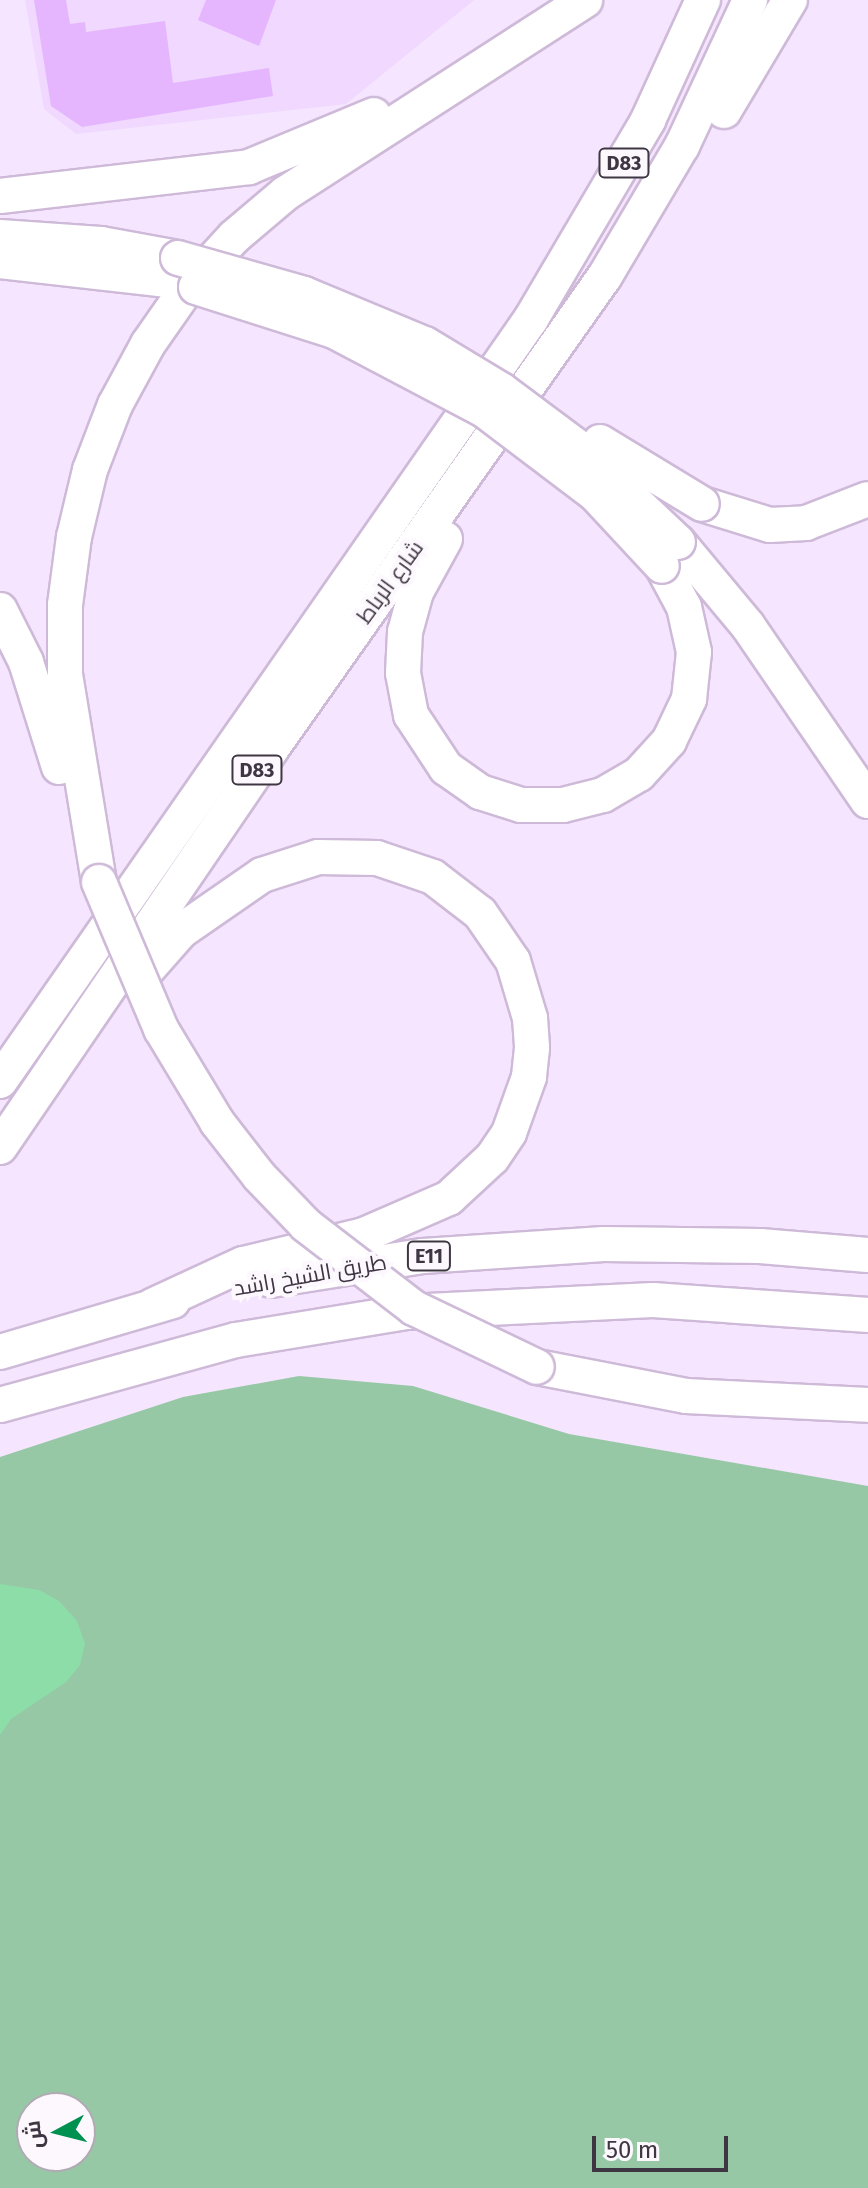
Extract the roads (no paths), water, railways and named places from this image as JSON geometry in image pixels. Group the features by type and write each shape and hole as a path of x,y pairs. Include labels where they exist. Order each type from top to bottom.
{"highway":[{"path":"99,882 68,702 65,605 80,510 115,405 179,299 234,237 286,193 585,0"},
{"name":"شارع الرباط","path":"0,1081 531,319 648,120 703,0"},
{"name":"شارع الرباط","path":"0,1147 272,748 522,398 605,276 682,146 750,0"},
{"path":"605,276 673,195 790,0"},
{"path":"0,196 249,167 491,62"},
{"path":"0,171 99,186"},
{"path":"0,237 101,244 334,331 459,396 560,464 670,554 748,626 868,801"},
{"path":"0,261 173,269 304,294 412,338 462,365 528,393 702,504 770,525 806,523 868,499"},
{"path":"462,365 576,446 670,554 691,629 693,676 675,731 639,774 583,801 521,805 462,781 431,752 405,695 402,653 410,611 425,572 495,460 522,398"},
{"path":"0,610 44,710 73,824 161,1029 217,1122 259,1176 306,1225 392,1293 474,1341 537,1367 686,1396 868,1405"},
{"path":"36,1095 80,1055 181,931 238,889 289,864 362,856 433,877 480,913 513,961 530,1018 529,1077 509,1133 472,1180 449,1198 393,1225 243,1264 152,1306"},
{"name":"طريق الشيخ راشد","path":"0,1352 152,1306 333,1268 514,1248 682,1243 868,1255"},
{"path":"0,1405 194,1350 407,1312 653,1300 868,1315"}]}
